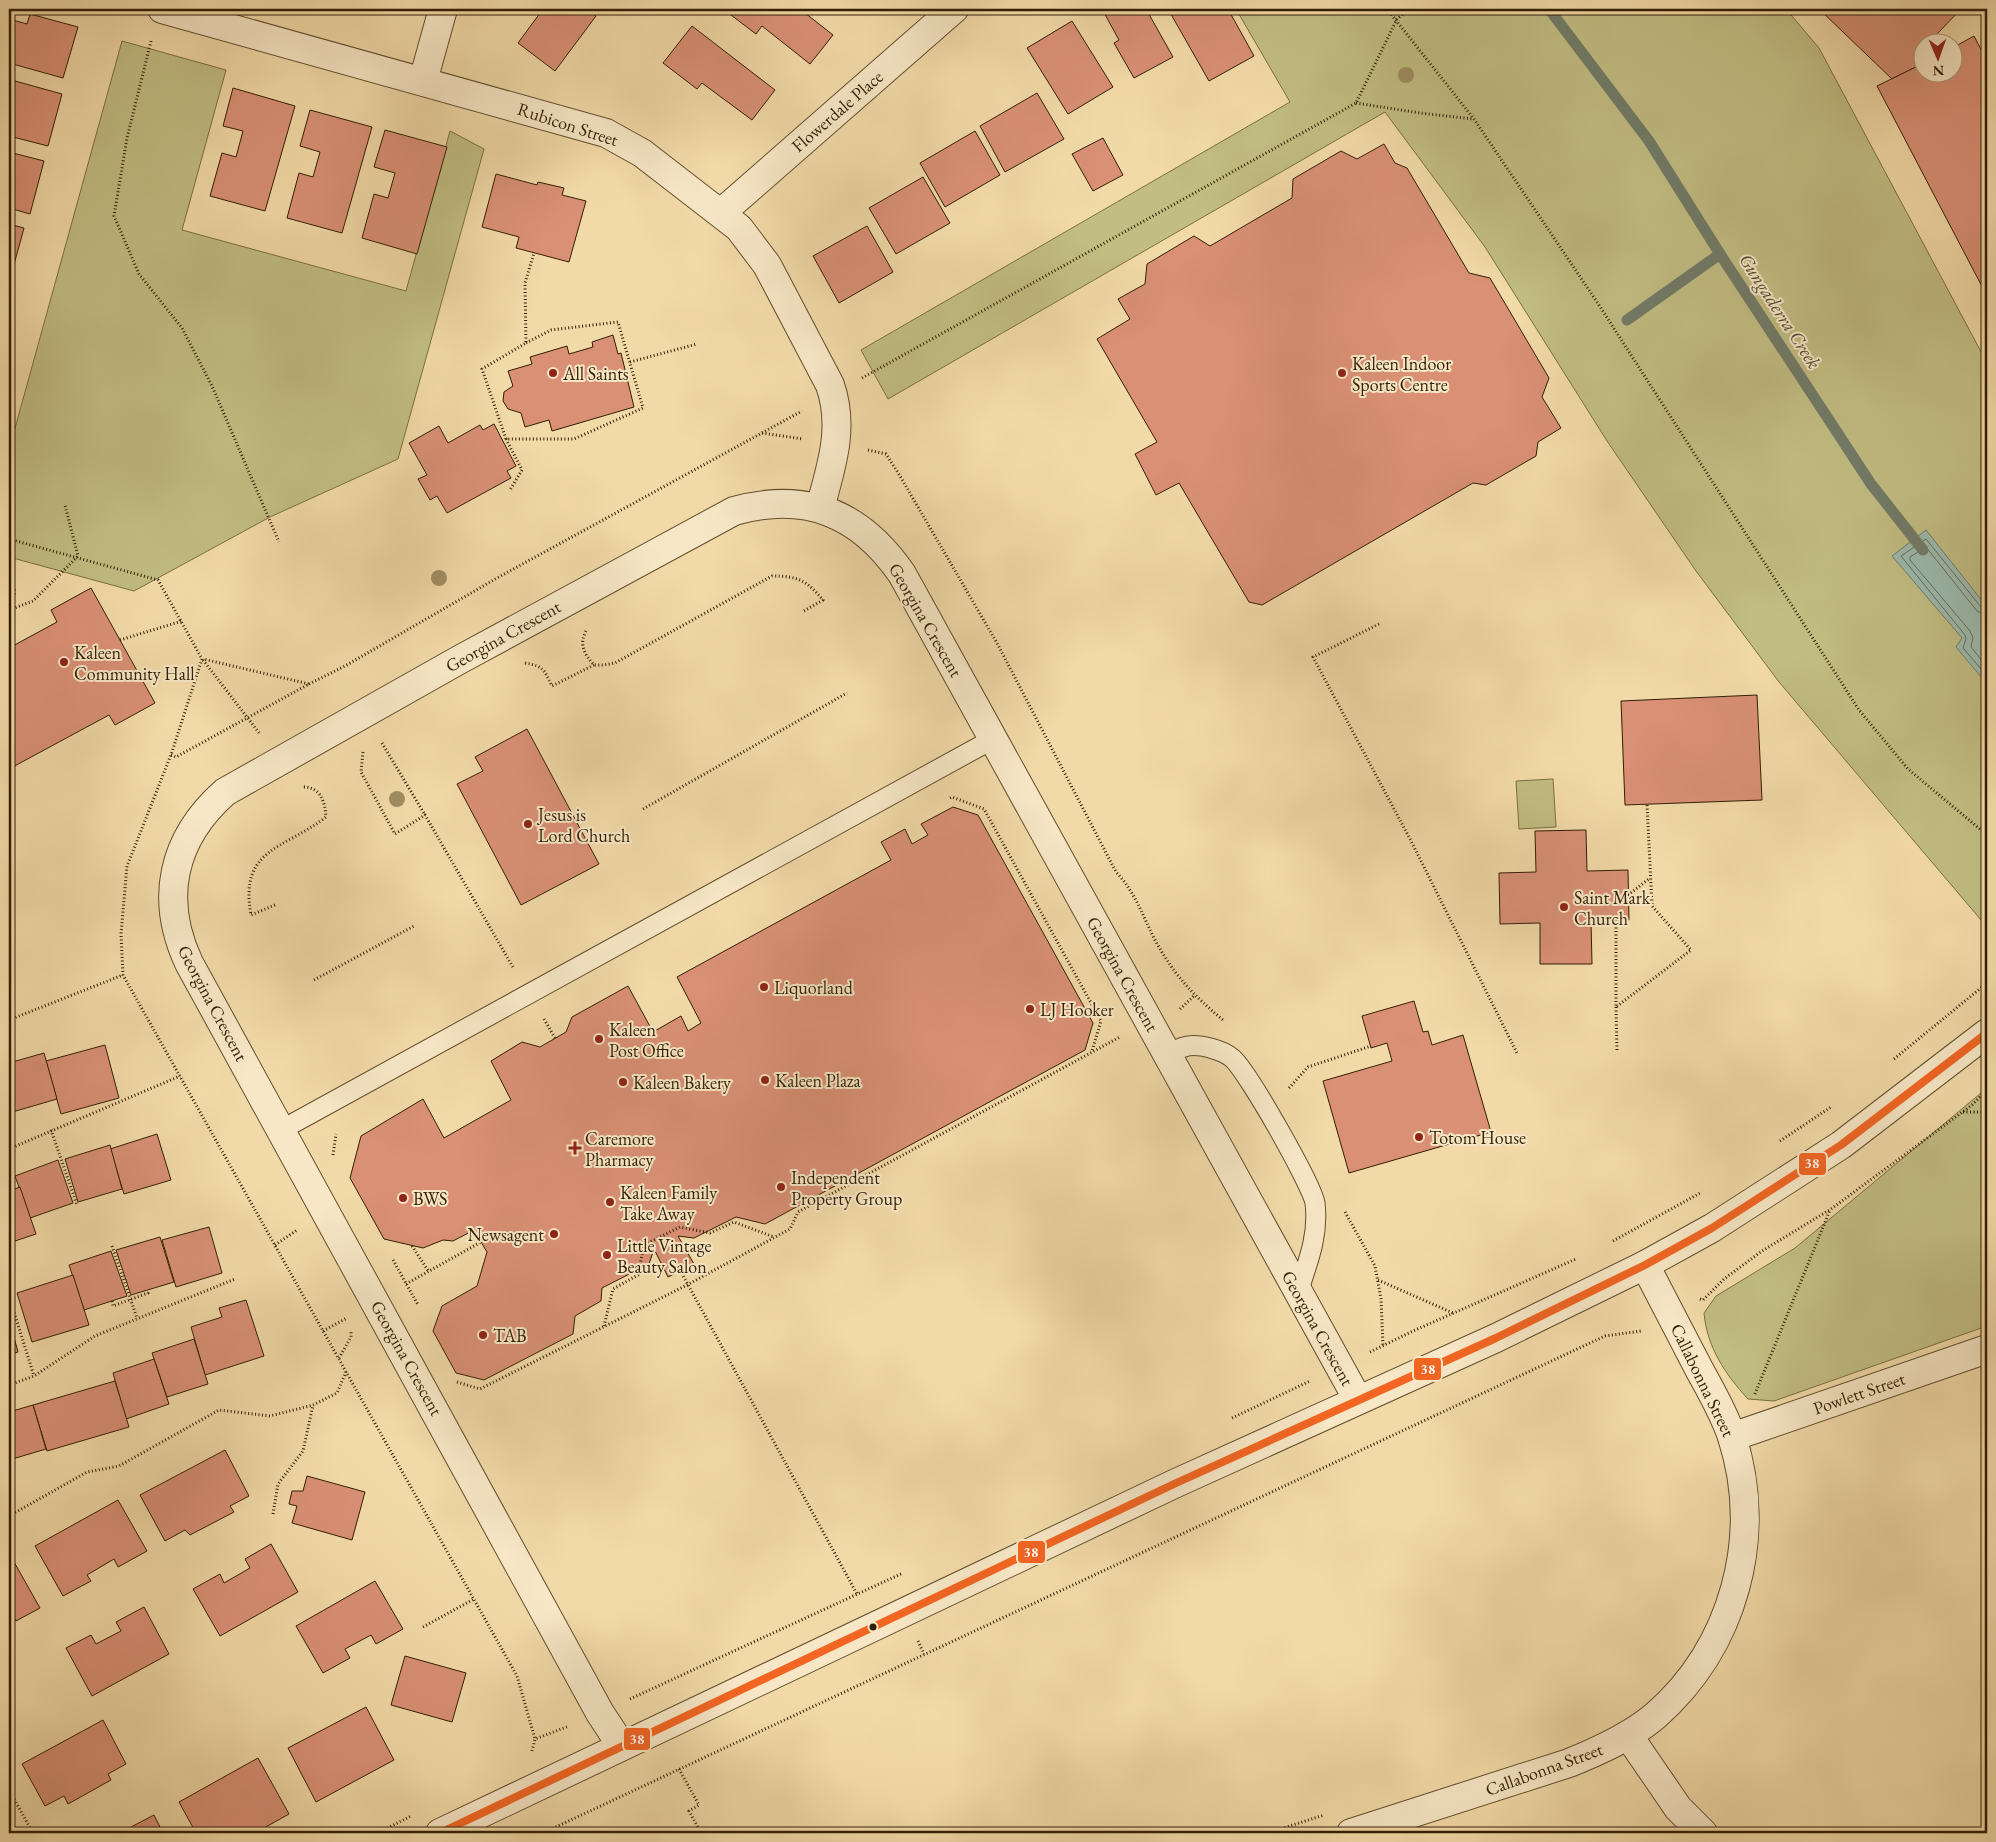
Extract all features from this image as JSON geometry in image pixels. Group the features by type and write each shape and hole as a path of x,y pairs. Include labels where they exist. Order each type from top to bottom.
{"street":[{"name":"Rubicon Street","path":"164,9 606,132 642,154 721,213 744,234 767,265 823,367 833,394 838,422 837,443 820,508"},
{"path":"423,81 443,9"},
{"name":"Flowerdale Place","path":"721,213 954,9"},
{"name":"Georgina Crescent","path":"621,1745 600,1713 189,963 180,944 175,924 174,882 178,861 185,841 209,806 242,780 714,520 734,511 776,502 820,508 840,516 859,527 876,540 890,556 902,574 1358,1400"},
{"path":"440,1833 621,1745 1174,1484 1496,1338 1645,1265 1712,1228 1841,1145 1895,1105 1985,1033"},
{"name":"Callabonna Street","path":"1351,1833 1569,1763 1600,1751 1628,1735 1665,1706 1696,1672 1713,1646 1728,1611 1742,1559 1746,1528 1738,1435 1717,1402 1645,1265"},
{"name":"Powlett Street","path":"1738,1435 1987,1349"},
{"path":"1628,1735 1678,1808 1703,1833"}],"lane":[{"path":"281,1130 993,739"},
{"path":"1167,1054 1188,1046 1214,1050 1232,1058 1252,1084 1286,1143 1314,1200 1317,1226 1298,1292"}],"path":[{"path":"164,9 150,43 126,138 114,216 139,274 182,328 212,386 279,542"},
{"path":"1387,9 1397,19 1474,119 1597,302 1859,710 1883,742 1908,769 1987,835"},
{"path":"171,755 176,757 309,684 346,666 497,578 833,394 1356,103 1397,19 1409,9"},
{"path":"1981,9 1987,22"},
{"path":"1356,103 1474,119"},
{"path":"526,343 526,283 534,253"},
{"path":"506,439 574,439 643,408 618,322 551,330 482,370 506,439 522,470 510,490"},
{"path":"630,362 697,344"},
{"path":"762,433 837,443 886,454 997,643 1116,872 1129,885 1155,940 1174,971 1194,996 1229,1024"},
{"path":"65,505 78,556"},
{"path":"9,539 78,556 158,580 202,659 171,755 127,866 122,906 123,975 517,1676 535,1739"},
{"path":"9,610 33,600 78,556"},
{"path":"9,573 15,592 9,605"},
{"path":"518,665 524,663 538,665 545,671 552,686 594,665 604,666 615,663 772,576 796,578 811,586 823,600 802,612"},
{"path":"120,640 182,621"},
{"path":"1379,624 1313,657 1410,838 1518,1055"},
{"path":"588,628 582,644 585,654 594,665"},
{"path":"202,659 309,684"},
{"path":"643,809 847,693"},
{"path":"374,743 380,740 555,1038"},
{"path":"365,750 362,754 361,772 395,834 425,815"},
{"path":"945,801 952,797 984,808 1101,1021 1092,1051"},
{"path":"1616,1007 1692,950 1652,906 1647,804"},
{"path":"1628,895 1651,878"},
{"path":"1616,924 1617,1051"},
{"path":"314,980 414,926"},
{"path":"9,1020 123,975"},
{"path":"1887,1065 1987,983"},
{"path":"454,1375 458,1383 480,1388 687,1285 790,1229 798,1212 1113,1040"},
{"path":"1285,1092 1308,1067 1371,1046"},
{"path":"9,1149 180,1076"},
{"path":"1642,1331 1644,1325 1697,1299 1703,1300 1724,1279 1762,1252 1831,1209 1962,1112 1987,1090"},
{"path":"1772,1147 1838,1103"},
{"path":"1962,1112 1987,1112"},
{"path":"51,1130 78,1205"},
{"path":"333,1156 335,1135 342,1130"},
{"path":"1605,1245 1707,1189"},
{"path":"1342,1206 1375,1266 1378,1280 1383,1346"},
{"path":"1738,1435 1831,1209"},
{"path":"604,1326 613,1288 638,1275 644,1245 680,1227 710,1233 734,1222 775,1237"},
{"path":"112,1246 138,1318"},
{"path":"412,1246 429,1272"},
{"path":"388,1251 419,1309"},
{"path":"1413,1331 1578,1258"},
{"path":"680,1270 857,1594"},
{"path":"9,1385 34,1376 95,1336 235,1279"},
{"path":"1378,1280 1453,1313"},
{"path":"112,1301 113,1306 148,1293 147,1290"},
{"path":"9,1296 34,1376"},
{"path":"339,1358 351,1337 351,1316"},
{"path":"543,1833 1605,1336 1642,1331 1647,1334"},
{"path":"9,1516 87,1472 119,1466 219,1410 270,1416 313,1405 337,1393 346,1372"},
{"path":"272,1514 278,1484 303,1451 313,1405"},
{"path":"424,1627 474,1599"},
{"path":"679,1769 699,1806 689,1811 701,1833"},
{"path":"9,1790 33,1833"},
{"path":"1268,1833 1326,1814"}],"shaded area":[{"path":"1236,9 1786,9 1819,48 1987,363 1987,927 1779,682 1696,571 1607,441 1485,247 1385,112 888,399 861,350 1290,102"},
{"path":"122,41 226,70 182,230 406,291 450,131 484,149 398,459 270,517 134,591 9,557 9,450"},
{"path":"1553,779 1556,827 1519,829 1516,781"},
{"path":"1987,1088 1987,1326 1774,1401 1748,1399 1718,1359 1709,1337 1704,1313 1716,1296 1795,1248"}],"water":[{"path":"1926,530 1987,607 1987,684 1956,647 1962,638 1892,556"}],"building":[{"path":"352,9 370,9 368,13"},
{"path":"543,9 587,9 596,16 555,71 518,43"},
{"path":"723,9 800,9 833,35 810,64 762,26 756,34"},
{"path":"1102,9 1146,9 1173,57 1134,78 1114,43 1119,40"},
{"path":"1168,9 1228,9 1254,56 1209,81"},
{"path":"1819,9 1961,9 1939,32 1914,32 1914,68 1892,79"},
{"path":"30,14 78,27 63,78 9,63 9,19 27,24"},
{"path":"1072,21 1113,87 1068,114 1027,48"},
{"path":"692,26 775,90 752,120 702,83 697,89 663,63"},
{"path":"1974,36 1987,61 1987,296 1877,86 1914,68 1914,82 1964,82 1964,42"},
{"path":"15,81 62,94 48,146 9,136 9,91 12,92"},
{"path":"233,88 295,106 265,211 210,196 222,153 236,157 243,131 223,126"},
{"path":"1037,93 1064,139 1005,172 980,126"},
{"path":"310,110 372,127 342,233 287,218 299,173 313,177 320,152 300,146"},
{"path":"385,130 447,147 417,254 362,238 374,194 388,198 395,173 374,167"},
{"path":"975,131 1000,175 945,207 920,163"},
{"path":"1103,138 1123,175 1093,191 1072,154"},
{"path":"1384,144 1395,163 1407,168 1469,273 1490,278 1549,378 1542,397 1561,428 1538,442 1536,456 1486,485 1473,483 1262,605 1249,602 1179,483 1156,495 1135,454 1157,442 1097,339 1130,319 1118,299 1145,284 1147,264 1194,236 1210,246 1292,198 1293,179 1341,151 1357,159"},
{"path":"9,152 44,161 30,214 9,208"},
{"path":"496,174 537,185 538,182 564,188 562,195 586,201 569,262 516,248 519,237 482,227"},
{"path":"923,177 950,223 896,254 869,208"},
{"path":"9,224 24,228 10,279 9,279"},
{"path":"867,226 893,272 839,303 813,256"},
{"path":"613,335 618,354 621,353 634,407 552,431 549,420 525,427 521,413 508,409 503,401 504,392 513,386 508,371 532,364 530,357 567,346 569,354 593,347 592,342"},
{"path":"494,424 516,466 507,471 511,478 447,513 437,496 430,500 418,479 427,475 409,443 439,426 448,443 480,425 483,430"},
{"path":"91,588 155,703 115,725 109,715 9,769 9,648 57,622 51,610"},
{"path":"1757,695 1762,800 1625,805 1621,701"},
{"name":"Jesus is Lord Church","path":"527,729 599,864 521,905 457,784 483,771 475,757"},
{"name":"Kaleen Plaza","path":"953,807 978,815 1093,1023 1085,1050 765,1224 736,1217 694,1238 678,1236 694,1264 668,1277 654,1249 649,1264 602,1288 601,1301 575,1316 573,1334 484,1380 456,1373 433,1331 442,1306 477,1286 487,1252 474,1230 453,1241 443,1240 423,1248 384,1239 350,1178 361,1136 423,1099 444,1138 511,1100 491,1061 522,1042 540,1047 566,1032 572,1017 628,986 653,1032 681,1016 688,1031 701,1023 677,977 891,860 881,842 905,829 912,844 928,835 921,824"},
{"name":"Saint Mark Church","path":"1586,830 1587,871 1628,870 1629,920 1591,921 1592,964 1540,964 1540,923 1500,924 1499,873 1536,872 1535,831"},
{"path":"1414,1001 1423,1032 1428,1031 1432,1045 1463,1035 1491,1132 1349,1173 1323,1081 1392,1061 1387,1043 1371,1048 1362,1016"},
{"path":"105,1045 119,1098 61,1114 46,1061"},
{"path":"44,1053 57,1099 9,1113 9,1063"},
{"path":"157,1134 171,1180 124,1194 110,1149"},
{"path":"110,1145 122,1189 78,1202 65,1159"},
{"path":"58,1160 73,1203 30,1218 15,1176"},
{"path":"20,1187 36,1234 9,1243 9,1191"},
{"path":"209,1227 222,1273 176,1287 162,1240"},
{"path":"160,1237 174,1282 131,1295 116,1250"},
{"path":"111,1251 127,1296 84,1310 69,1265"},
{"path":"73,1275 89,1325 32,1342 17,1293"},
{"path":"246,1300 264,1356 205,1375 191,1327 222,1317 219,1308"},
{"path":"9,1319 18,1352 9,1355"},
{"path":"194,1339 208,1384 167,1397 152,1353"},
{"path":"154,1359 169,1404 126,1419 113,1373"},
{"path":"115,1381 129,1427 47,1451 33,1405"},
{"path":"33,1405 46,1449 9,1460 9,1412"},
{"path":"225,1450 249,1496 230,1506 234,1512 190,1535 185,1530 165,1541 140,1495"},
{"path":"307,1476 365,1492 352,1540 292,1523 297,1506 289,1504 292,1491 303,1491"},
{"path":"118,1500 147,1551 118,1567 114,1559 87,1575 91,1581 63,1596 35,1546"},
{"path":"271,1544 298,1592 220,1636 193,1589 220,1574 224,1583 250,1568 245,1559"},
{"path":"14,1562 40,1608 16,1621 13,1616 9,1618 9,1564"},
{"path":"375,1581 403,1629 376,1644 371,1635 345,1649 350,1658 323,1673 296,1626"},
{"path":"144,1607 169,1654 92,1696 66,1648 91,1635 96,1644 121,1631 116,1622"},
{"path":"405,1656 466,1673 452,1722 391,1705"},
{"path":"366,1707 394,1760 316,1802 288,1748"},
{"path":"103,1720 126,1764 108,1774 111,1780 68,1804 64,1796 45,1806 22,1764"},
{"path":"258,1758 289,1814 255,1833 196,1833 179,1802"},
{"path":"154,1815 163,1833 132,1833 129,1828"}],"waterway":[{"name":"Gungaderra Creek","path":"1549,9 1649,141 1720,254 1871,484 1923,550"},
{"path":"1627,320 1720,254"}],"transit line":[{"name":"38","path":"440,1833 1174,1484 1496,1338 1645,1265 1712,1228 1841,1145 1987,1033"}],"place":[{"name":"All Saints","path":"553,373"},
{"name":"Kaleen Indoor Sports Centre","path":"1342,373"},
{"name":"Kaleen Community Hall","path":"64,662"},
{"name":"Jesus is Lord Church","path":"528,824"},
{"name":"Saint Mark Church","path":"1564,907"},
{"name":"Liquorland","path":"764,987"},
{"name":"LJ Hooker","path":"1030,1009"},
{"name":"Kaleen Post Office","path":"599,1039"},
{"name":"Kaleen Plaza","path":"765,1080"},
{"name":"Kaleen Bakery","path":"623,1082"},
{"name":"Totom House","path":"1419,1137"},
{"name":"Caremore Pharmacy","path":"575,1148"},
{"name":"Independent Property Group","path":"781,1187"},
{"name":"BWS","path":"403,1198"},
{"name":"Kaleen Family Take Away","path":"610,1202"},
{"name":"Newsagent","path":"554,1234"},
{"name":"Little Vintage Beauty Salon","path":"607,1255"},
{"name":"TAB","path":"483,1335"}]}
